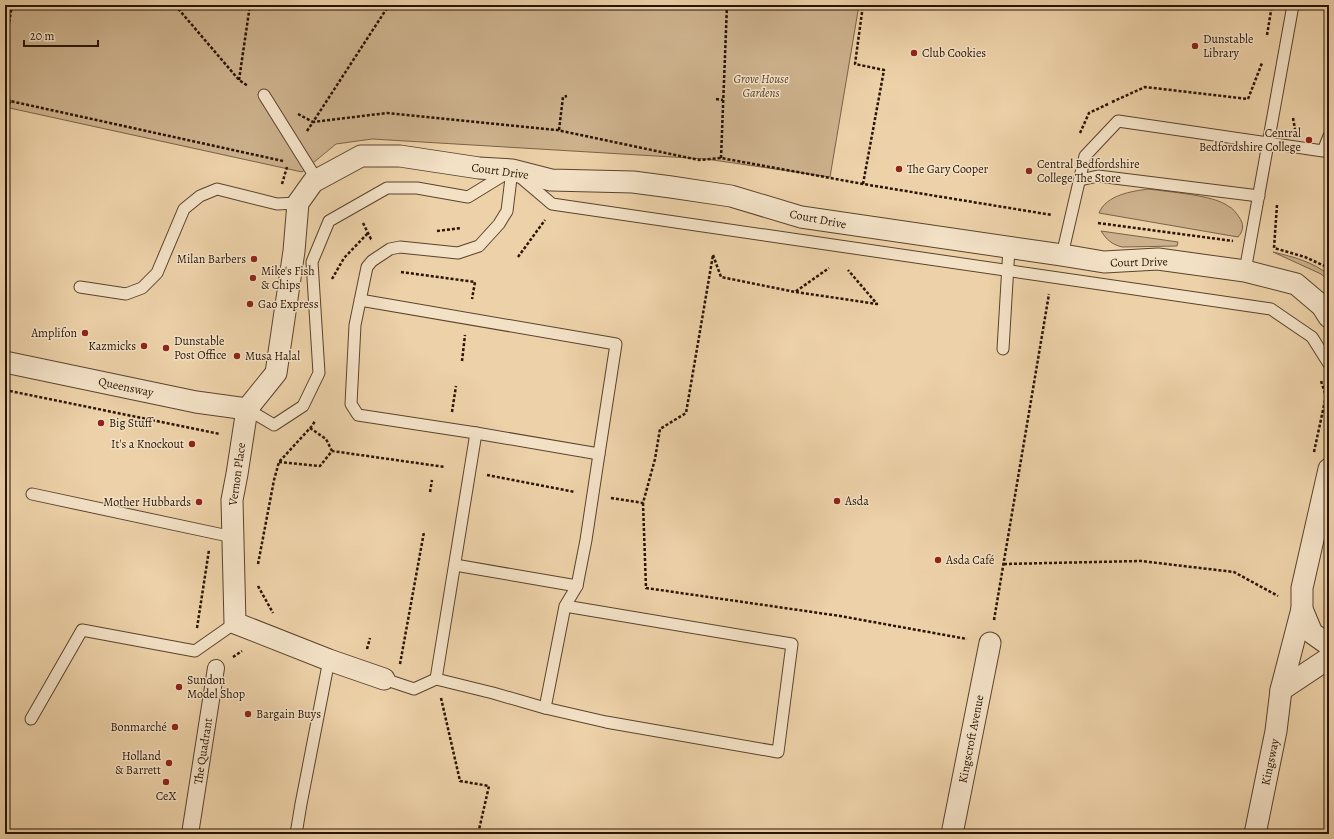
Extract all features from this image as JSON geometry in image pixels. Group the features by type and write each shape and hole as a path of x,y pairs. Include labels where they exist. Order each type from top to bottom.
{"street":[{"name":"Court Drive","path":"315,181 361,156 400,156 479,168 512,170 551,180 633,182 731,196 801,217 1104,262 1158,259 1245,271 1296,284 1326,312"},
{"path":"247,409 276,373 294,251 298,203 315,181"},
{"name":"Queensway","path":"5,362 196,402 247,409"},
{"name":"Vernon Place","path":"235,623 232,500 247,409"},
{"path":"1321,462 1312,541 1302,588 1293,604 1312,633 1329,645"},
{"name":"Kingsway","path":"1255,834 1276,730 1293,604"},
{"path":"235,623 329,660 391,682"},
{"name":"Kingscroft Avenue","path":"952,834 990,643"},
{"path":"1281,690 1329,658"},
{"name":"The Quadrant","path":"190,834 216,668"}],"lane":[{"path":"1245,271 1293,5"},
{"path":"264,95 296,146 315,181"},
{"path":"1062,255 1085,156 1118,121 1323,151 1329,136"},
{"path":"512,170 552,204 1271,309 1312,337 1329,364"},
{"path":"512,170 507,211 499,224 479,246 458,253 400,247 390,249 372,261 367,267 355,325 351,404 358,415 599,454"},
{"path":"247,409 274,425 303,406 319,374 312,262 329,220 387,188 417,188 468,197 512,170"},
{"path":"1080,180 1098,176 1258,196"},
{"path":"80,287 126,294 142,288 157,273 184,209 200,196 217,189 276,204 298,203"},
{"path":"1003,349 1009,248"},
{"path":"360,300 616,344 586,540 577,586 565,606 545,708"},
{"path":"436,679 476,433"},
{"path":"32,494 233,537"},
{"path":"455,565 577,586"},
{"path":"391,682 414,690 436,679 545,708 606,722 778,752 792,644 565,606"},
{"path":"31,719 82,630 195,651 235,623"},
{"path":"296,834 320,714 329,660"}],"path":[{"path":"5,47 12,5"},
{"path":"175,5 239,80 264,95"},
{"path":"239,80 250,5"},
{"path":"296,146 389,5"},
{"path":"721,158 727,5"},
{"path":"863,5 855,64 884,70 863,184"},
{"path":"1266,40 1272,5"},
{"path":"1080,134 1089,113 1145,87 1248,99 1263,62"},
{"path":"5,92 10,101"},
{"path":"559,130 563,97 567,96"},
{"path":"716,99 723,100"},
{"path":"295,112 313,122 387,114 559,130 699,160 721,158 863,184 1058,216"},
{"path":"1277,205 1274,248 1305,256 1329,268"},
{"path":"361,219 371,239"},
{"path":"518,257 545,219"},
{"path":"1098,223 1233,241"},
{"path":"848,270 877,304 796,292 721,277 713,254 686,412 660,429 655,459 643,503 646,588 840,616 990,643 1049,293"},
{"path":"796,292 829,268"},
{"path":"401,272 475,282 472,300"},
{"path":"462,361 466,331"},
{"path":"1319,376 1326,396 1321,462"},
{"path":"451,418 456,386"},
{"path":"5,390 224,435"},
{"path":"310,428 326,439 332,451"},
{"path":"332,451 445,467"},
{"path":"258,565 274,480 279,462 320,466 332,451"},
{"path":"484,475 575,492"},
{"path":"430,492 432,480"},
{"path":"607,497 643,503"},
{"path":"391,682 424,532"},
{"path":"204,644 196,630 212,533"},
{"path":"1004,564 1141,561 1234,572 1293,604"},
{"path":"255,580 273,613 280,617"},
{"path":"436,679 460,781 489,786 478,834"}],"green space":[{"name":"Grove House Gardens","path":"5,5 859,5 830,177 706,159 372,139 336,144 302,172 5,107"},
{"path":"1149,189 1202,197 1221,202 1231,208 1239,217 1242,222 1241,232 1238,237 1099,213 1102,207 1113,198 1135,191"},
{"path":"1101,231 1178,242 1177,246 1122,247 1110,241"},
{"path":"1273,252 1310,263 1329,275 1329,281 1321,274"}],"place":[{"name":"Dunstable Library","path":"1195,46"},
{"name":"Club Cookies","path":"914,53"},
{"name":"Central Bedfordshire College","path":"1309,140"},
{"name":"The Gary Cooper","path":"899,169"},
{"name":"Central Bedfordshire College The Store","path":"1029,171"},
{"name":"Milan Barbers","path":"254,259"},
{"name":"Mike's Fish & Chips","path":"253,278"},
{"name":"Gao Express","path":"250,304"},
{"name":"Amplifon","path":"85,333"},
{"name":"Kazmicks","path":"144,346"},
{"name":"Dunstable Post Office","path":"166,348"},
{"name":"Musa Halal","path":"237,356"},
{"name":"Big Stuff","path":"101,423"},
{"name":"It's a Knockout","path":"192,444"},
{"name":"Asda","path":"837,501"},
{"name":"Mother Hubbards","path":"199,502"},
{"name":"Asda Café","path":"938,560"},
{"name":"Sundon Model Shop","path":"179,687"},
{"name":"Bargain Buys","path":"248,714"},
{"name":"Bonmarché","path":"175,727"},
{"name":"Holland & Barrett","path":"169,763"},
{"name":"CeX","path":"166,782"}]}
